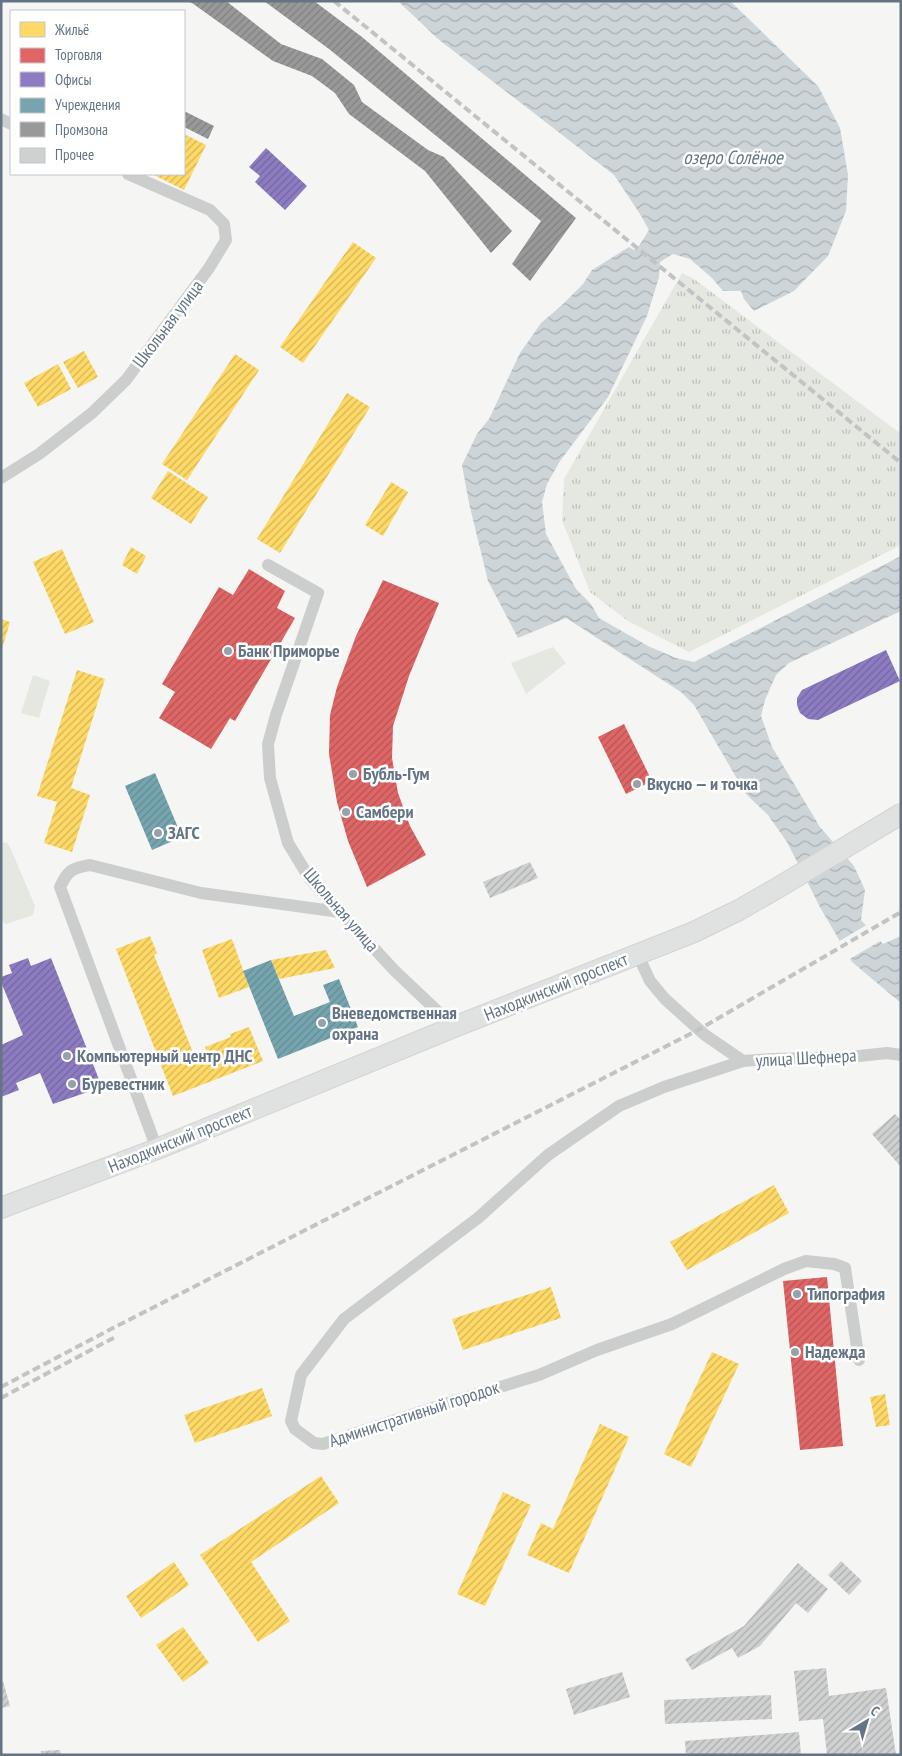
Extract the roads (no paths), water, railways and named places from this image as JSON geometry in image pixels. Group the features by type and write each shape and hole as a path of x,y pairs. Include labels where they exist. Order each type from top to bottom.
{"main road":[{"name":"Находкинский проспект","path":"1,1208 157,1149 454,1027 694,932 739,910 901,814"}],"street":[{"name":"Школьная улица","path":"1,478 39,454 92,413 126,380 209,268 226,240 224,224 210,210 130,175"},
{"name":"Школьная улица","path":"268,564 318,594 276,715 268,744 270,778 288,843 310,879 394,970 454,1027"},
{"path":"157,1149 60,887 66,875 75,867 90,865 201,894 340,912"},
{"name":"улица Шефнера","path":"638,955 650,981 665,999 705,1035 743,1061 850,1057 887,1053 901,1054"},
{"name":"Административный городок","path":"743,1061 664,1087 619,1106 548,1155 478,1218 344,1319 301,1374 291,1422 295,1429 314,1444 323,1444 448,1402 539,1375 597,1350 672,1324 784,1269 806,1261 834,1264 845,1268 859,1360"}],"water":[{"name":"озеро Солёное","path":"398,1 730,1 818,86 840,128 848,175 846,211 828,256 794,291 754,311 744,299 741,291 723,291 712,278 690,259 673,254 660,262 659,277 647,316 608,397 560,461 547,484 542,502 546,534 576,589 591,604 599,618 648,646 676,658 694,662 901,556 901,611 789,663 776,675 765,700 761,716 772,747 820,827 854,866 865,890 861,920 883,944 901,936 901,1003 852,962 821,909 787,842 768,815 746,794 694,705 681,692 566,618 518,638 488,581 462,465 477,434 489,419 520,353 541,323 583,284 592,270 629,247 634,250 639,246 649,230 614,175 438,39"}],"railway":[{"path":"334,1 901,463"},
{"path":"1,1387 698,1030 901,912"},
{"path":"1,1398 117,1336"}],"place":[{"name":"Банк Приморье","path":"228,651"},
{"name":"Бубль-Гум","path":"353,774"},
{"name":"Вкусно — и точка","path":"637,784"},
{"name":"Самбери","path":"346,812"},
{"name":"ЗАГС","path":"158,833"},
{"name":"Вневедомственная охрана","path":"322,1023"},
{"name":"Компьютерный центр ДНС","path":"67,1056"},
{"name":"Буревестник","path":"72,1084"},
{"name":"Типография","path":"797,1294"},
{"name":"Надежда","path":"795,1352"}]}
